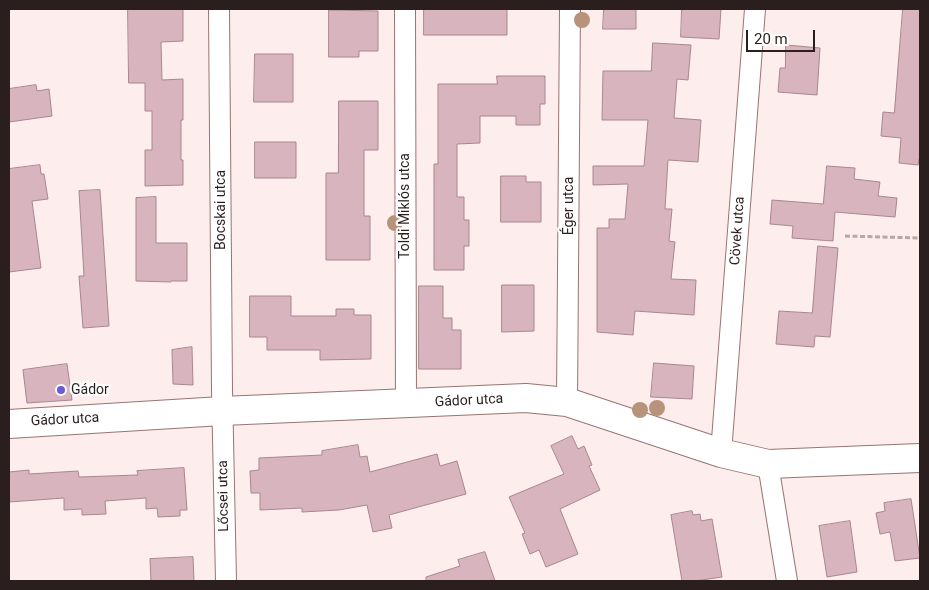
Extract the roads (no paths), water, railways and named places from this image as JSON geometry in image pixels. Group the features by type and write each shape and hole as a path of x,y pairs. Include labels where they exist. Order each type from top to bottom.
{"street":[{"name":"Bocskai utca","path":"219,9 222,412"},
{"name":"Toldi Miklós utca","path":"405,9 406,404"},
{"name":"Éger utca","path":"567,402 570,9"},
{"name":"Cövek utca","path":"720,453 755,9"},
{"name":"Gádor utca","path":"9,424 526,398 567,402 720,453 768,464 920,458"},
{"name":"Lőcsei utca","path":"222,412 226,581"},
{"path":"768,464 786,581"}],"place":[{"name":"Gádor","path":"61,390"}]}
